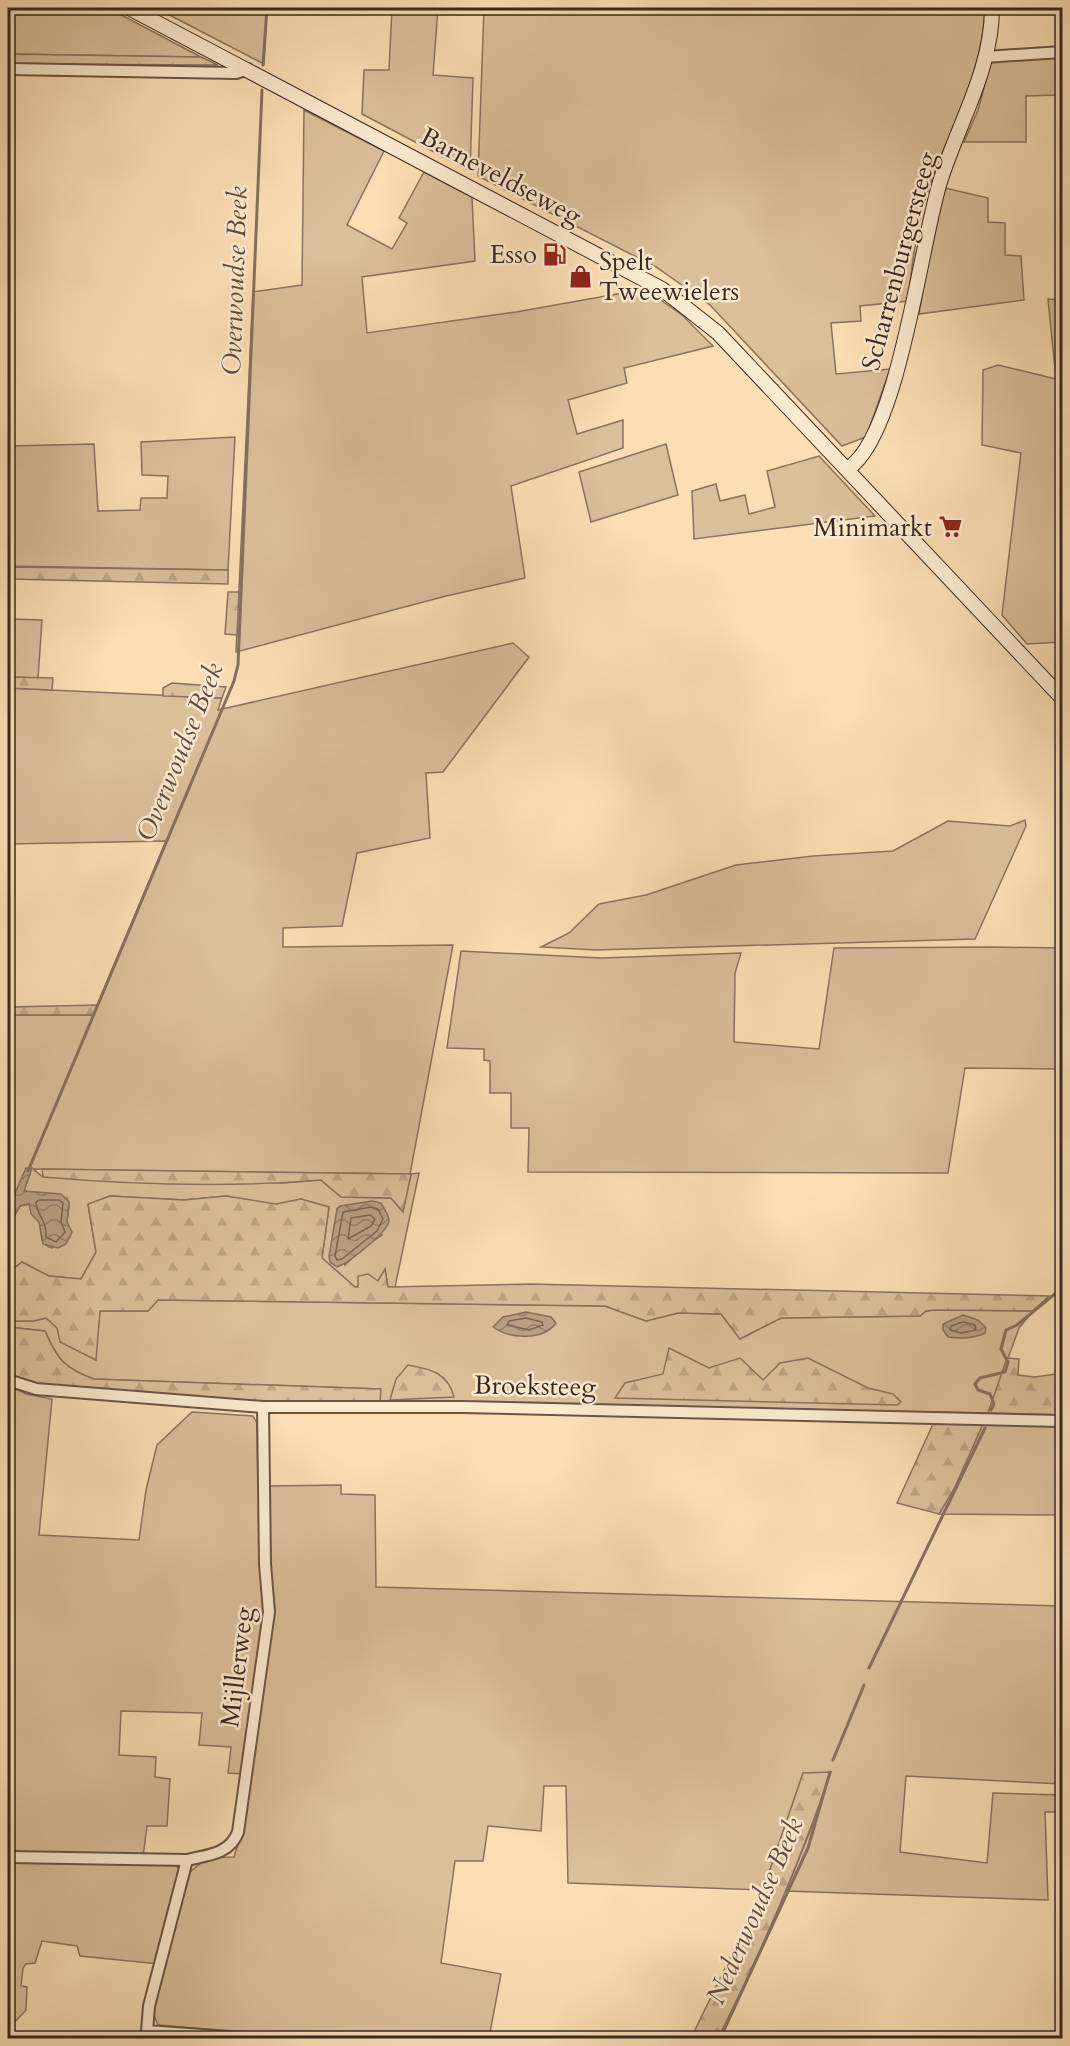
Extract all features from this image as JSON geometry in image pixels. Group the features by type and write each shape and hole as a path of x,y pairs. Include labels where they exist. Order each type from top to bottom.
{"main road":[{"name":"Barneveldseweg","path":"129,8 662,289 718,333 1062,698"},
{"name":"Scharrenburgersteeg","path":"847,469 866,452 870,444 902,355 928,226 940,180 966,117 985,57 992,8"}],"street":[{"path":"985,57 1062,52"},
{"path":"8,69 236,73 248,69"},
{"name":"Broeksteeg","path":"8,1380 47,1390 263,1407 462,1407 1062,1421"},
{"name":"Mijllerweg","path":"8,1857 187,1860 225,1850 234,1844 238,1832 270,1612 265,1564 263,1407"},
{"path":"187,1860 149,2006 147,2035 244,2038"}],"green space":[{"path":"9,8 108,8 201,57 8,54"},
{"path":"156,8 267,8 264,64"},
{"path":"392,8 438,8 433,75 473,78 470,171 362,114 364,70 389,70"},
{"path":"484,8 985,8 983,32 972,77 937,165 921,215 908,301 860,306 861,321 831,323 836,374 890,369 866,437 842,446 710,305 656,267 478,176"},
{"path":"8,54 201,57 218,65 8,64"},
{"path":"1062,55 1062,95 1026,96 1026,142 964,142 978,110 992,59"},
{"path":"304,110 384,151 347,225 392,249 407,223 399,218 424,172 472,197 475,261 362,277 367,333 516,312 645,289 682,315 713,346 624,368 627,383 568,400 577,434 623,420 623,448 511,486 525,578 442,597 236,652 253,292 302,285"},
{"path":"945,188 988,198 988,222 1005,223 1005,255 1021,256 1024,300 919,314 934,227"},
{"path":"1048,299 1062,300 1062,642 1027,644 1002,615 1021,453 982,445 983,370 998,365 1056,379"},
{"path":"235,437 228,570 8,566 8,446 94,444 98,511 140,510 141,498 167,498 168,476 142,475 141,442"},
{"path":"666,444 678,495 591,522 579,472"},
{"path":"819,456 875,516 694,539 692,491 716,484 720,501 745,495 749,514 775,507 767,471"},
{"path":"8,567 228,570 228,584 8,579"},
{"path":"8,579 10,619 42,620 38,678 8,677"},
{"path":"228,592 239,592 237,635 225,634"},
{"path":"513,643 529,657 443,772 426,773 430,838 357,853 342,926 283,928 283,947 453,945 410,1174 33,1169 43,1177 283,1183 321,1180 341,1197 391,1198 403,1211 411,1174 419,1173 395,1287 388,1287 385,1270 378,1281 355,1287 322,1258 329,1207 301,1199 276,1205 226,1196 184,1200 110,1196 88,1205 96,1252 81,1279 49,1276 22,1262 8,1273 8,1228 20,1206 29,1204 39,1222 43,1242 48,1246 52,1248 70,1237 71,1232 67,1222 69,1206 67,1198 24,1191 30,1174 8,1214 8,1015 93,1015 166,841 8,844 8,688 222,698 218,710","holes":["337,1209 382,1235 363,1248 345,1265 336,1225"]},
{"path":"8,677 53,678 52,690 8,688"},
{"path":"172,683 226,687 222,698 163,696 163,688"},
{"path":"1025,820 1026,826 975,939 596,950 541,947 569,933 599,904 646,895 736,865 813,856 893,851 948,821 1010,826"},
{"path":"834,948 1062,948 1062,1069 965,1068 948,1173 528,1172 529,1128 511,1128 511,1093 490,1093 490,1061 484,1060 484,1049 447,1048 461,951 601,958 741,953 735,973 734,1042 819,1049"},
{"path":"98,1005 93,1015 8,1015 8,1007"},
{"path":"42,1169 411,1174 403,1212 391,1198 341,1197 321,1180 217,1185 147,1184 43,1177"},
{"path":"110,1196 184,1200 226,1196 276,1204 301,1199 329,1207 322,1258 355,1287 358,1287 358,1276 368,1274 378,1281 385,1269 388,1287 531,1284 1049,1296 1033,1311 935,1310 926,1311 920,1316 781,1318 740,1339 721,1314 678,1313 646,1321 605,1306 158,1300 148,1311 100,1311 96,1360 60,1342 57,1328 46,1318 33,1321 10,1321 8,1319 8,1273 22,1262 49,1276 81,1279 96,1252 88,1204"},
{"path":"158,1300 605,1306 646,1321 678,1313 721,1314 740,1339 781,1318 920,1316 926,1311 935,1310 1033,1311 1019,1328 988,1413 380,1405 380,1389 94,1379 63,1362 45,1331 8,1327 8,1319 10,1321 33,1321 46,1318 95,1360 100,1311 148,1311"},
{"path":"8,1327 45,1331 63,1362 94,1379 381,1389 380,1405 318,1406 31,1386 8,1377"},
{"path":"669,1348 709,1368 740,1358 763,1380 780,1363 808,1358 868,1388 893,1394 901,1402 897,1405 615,1398 625,1383 663,1374"},
{"path":"1007,1358 1019,1359 1018,1375 1035,1377 1062,1373 1062,1415 988,1413"},
{"path":"408,1365 424,1368 443,1377 448,1382 454,1397 390,1400 396,1379"},
{"path":"8,1385 26,1394 52,1399 39,1535 139,1540 146,1490 157,1445 192,1412 253,1416 257,1423 259,1549 266,1619 243,1774 228,1773 231,1747 199,1745 202,1713 121,1711 119,1755 156,1757 155,1777 170,1779 167,1826 147,1826 143,1857 8,1854"},
{"path":"933,1424 983,1424 954,1489 939,1514 897,1503"},
{"path":"983,1424 1062,1425 1062,1515 939,1514 954,1489"},
{"path":"341,1485 341,1494 375,1495 376,1587 1062,1606 1062,1784 906,1776 900,1852 987,1863 993,1793 1062,1795 1062,1812 1045,1812 1048,1900 786,1891 815,1819 803,1774 763,1890 568,1883 566,1786 544,1786 541,1831 488,1826 483,1861 455,1861 441,1963 501,1974 489,2038 306,2038 158,2025 153,2013 190,1872 207,1858 234,1857 240,1838 275,1608 270,1585 267,1486"},
{"path":"831,1772 779,1907 718,2038 691,2038 763,1890 803,1773"},
{"path":"8,1863 176,1865 180,1871 159,1964 80,1956 77,1946 42,1941 35,1963 26,1964 23,1968 21,1986 27,1987 26,2010 11,2026 8,2037"}],"water":[{"path":"26,1168 32,1168 24,1191 61,1194 69,1202 67,1222 72,1232 66,1244 58,1248 43,1244 39,1222 31,1214 29,1204 20,1206 8,1228 12,1200"},
{"path":"372,1201 381,1203 388,1216 387,1226 366,1247 337,1267 330,1262 329,1256 337,1209 340,1206"},
{"path":"526,1312 551,1317 556,1323 543,1333 526,1336 508,1334 493,1327 503,1317"},
{"path":"963,1315 978,1320 986,1328 985,1333 967,1338 948,1337 943,1330 943,1324"}],"waterway":[{"name":"Overwoudse Beek","path":"263,65 267,8"},
{"name":"Overwoudse Beek","path":"28,1171 234,681 238,665 262,90"},
{"name":"Nederwoudse Beek","path":"991,1410 994,1404 990,1394 978,1390 975,1384 980,1378 1005,1372 1008,1362 1001,1349 1006,1330 1017,1325 1062,1288"},
{"name":"Nederwoudse Beek","path":"869,1668 985,1428"},
{"name":"Nederwoudse Beek","path":"833,1760 864,1685"},
{"name":"Nederwoudse Beek","path":"724,2030 808,1848 830,1772"}],"place":[{"name":"Esso","path":"555,254"},
{"name":"Spelt Tweewielers","path":"581,276"},
{"name":"Minimarkt","path":"950,527"}]}
